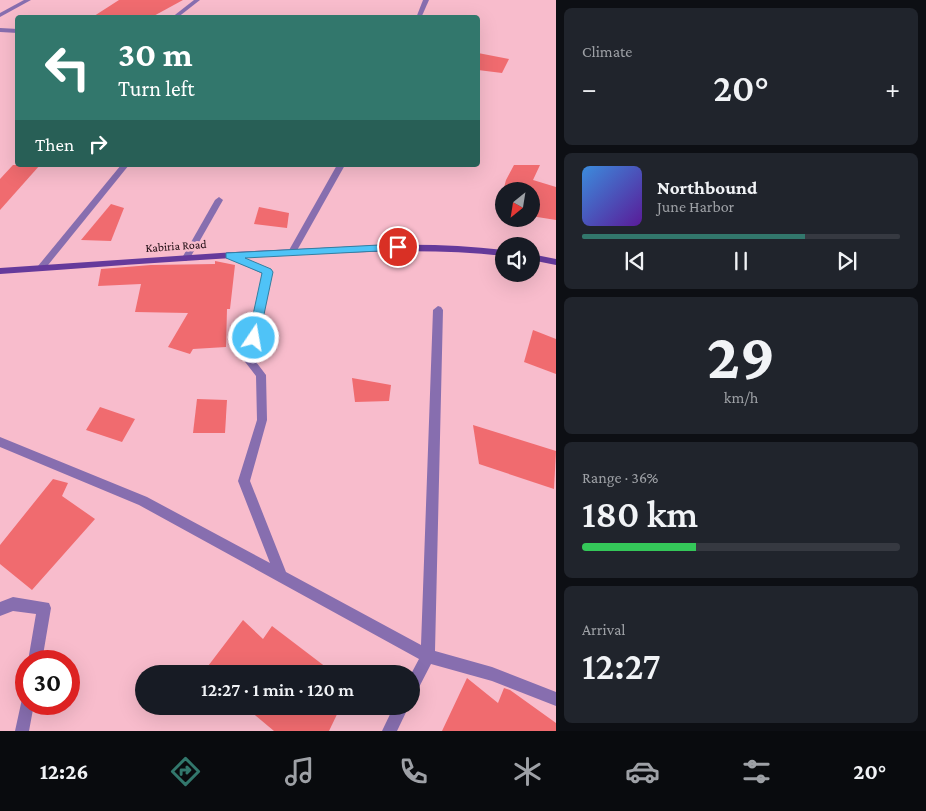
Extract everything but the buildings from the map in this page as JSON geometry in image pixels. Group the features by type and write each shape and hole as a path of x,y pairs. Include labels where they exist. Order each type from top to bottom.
{"main road":[{"name":"Kabiria Road","path":"0,271 229,255 398,247 495,252"},
{"path":"540,259 556,262"}],"street":[{"path":"0,15 28,0"},
{"path":"177,15 197,0"},
{"path":"419,15 426,0"},
{"path":"0,30 15,31"},
{"path":"41,268 123,167"},
{"path":"292,252 340,167"},
{"path":"186,258 219,200"},
{"path":"229,255 268,272 254,338 237,345 261,375 262,420 244,481 281,576"},
{"path":"420,671 428,656 438,310"},
{"path":"0,442 143,501 428,656 492,674 556,699"},
{"path":"0,609 13,604 44,608 36,650"},
{"path":"22,731 25,715"},
{"path":"389,731 397,715"}],"route":[{"path":"254,338 268,272 229,255 398,247"}]}
